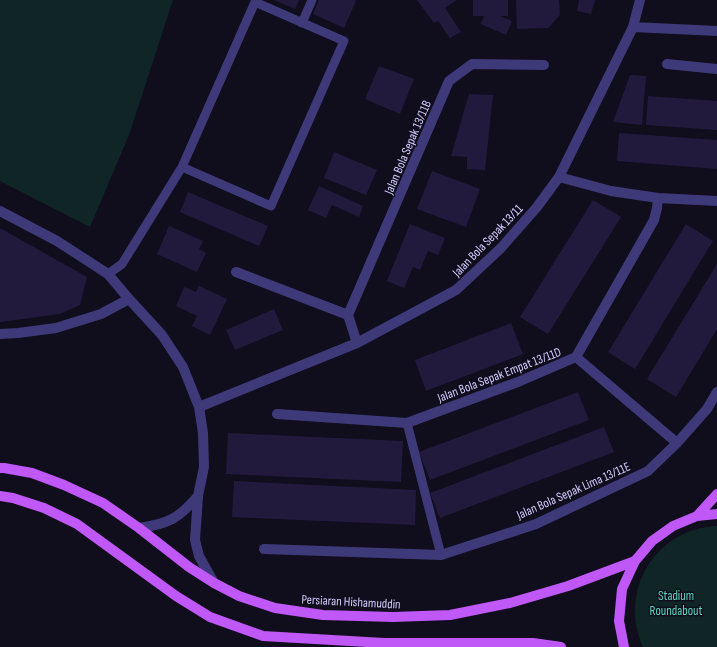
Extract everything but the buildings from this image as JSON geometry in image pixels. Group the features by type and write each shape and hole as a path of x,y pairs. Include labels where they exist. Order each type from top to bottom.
{"main road":[{"name":"Persiaran Hishamuddin","path":"0,468 32,473 64,485 103,503 139,528 189,567 214,583 239,596 275,608 322,615 393,617 450,615 510,604 568,586 635,561"},
{"path":"697,516 717,494"},
{"path":"0,496 12,498 44,508 77,524 176,596 210,617 263,636 384,644 533,643 561,647"},
{"path":"624,647 619,621 622,589 635,561 652,541 673,526 697,516 717,514"}],"street":[{"name":"Jalan Bola Sepak 13/11","path":"199,407 357,344 456,290 501,248 537,207 559,177 633,27 640,0"},
{"path":"633,27 717,31"},
{"name":"Jalan Bola Sepak 13/11B","path":"348,315 449,81 472,64 544,64"},
{"path":"667,64 717,69"},
{"path":"559,177 611,191 658,198 717,201"},
{"name":"Jalan Bola Sepak Empat 13/11D","path":"277,414 407,423 518,382 576,357 654,220 658,198"},
{"path":"0,211 57,241 108,274 162,335 183,367 199,407 203,433 204,467 198,496 195,540 199,556 214,583"},
{"path":"236,272 348,315 357,344"},
{"path":"0,334 56,328 101,314 129,299"},
{"path":"576,357 677,443"},
{"name":"Jalan Bola Sepak Lima 13/11E","path":"264,549 441,555 536,524 648,471 677,443 707,409 717,392"},
{"path":"139,528 157,525 173,519 187,509 198,496"}],"lane":[{"path":"302,23 312,0"},
{"path":"108,274 122,264 182,167 255,2 344,41 271,206 182,167"},
{"path":"407,423 441,555"}],"green space":[{"path":"0,0 173,0 129,135 90,227 0,181"},
{"name":"Stadium Roundabout","path":"717,526 717,647 643,647 637,630 635,612 641,579 649,565 658,552 670,542 684,534 700,528"}]}
